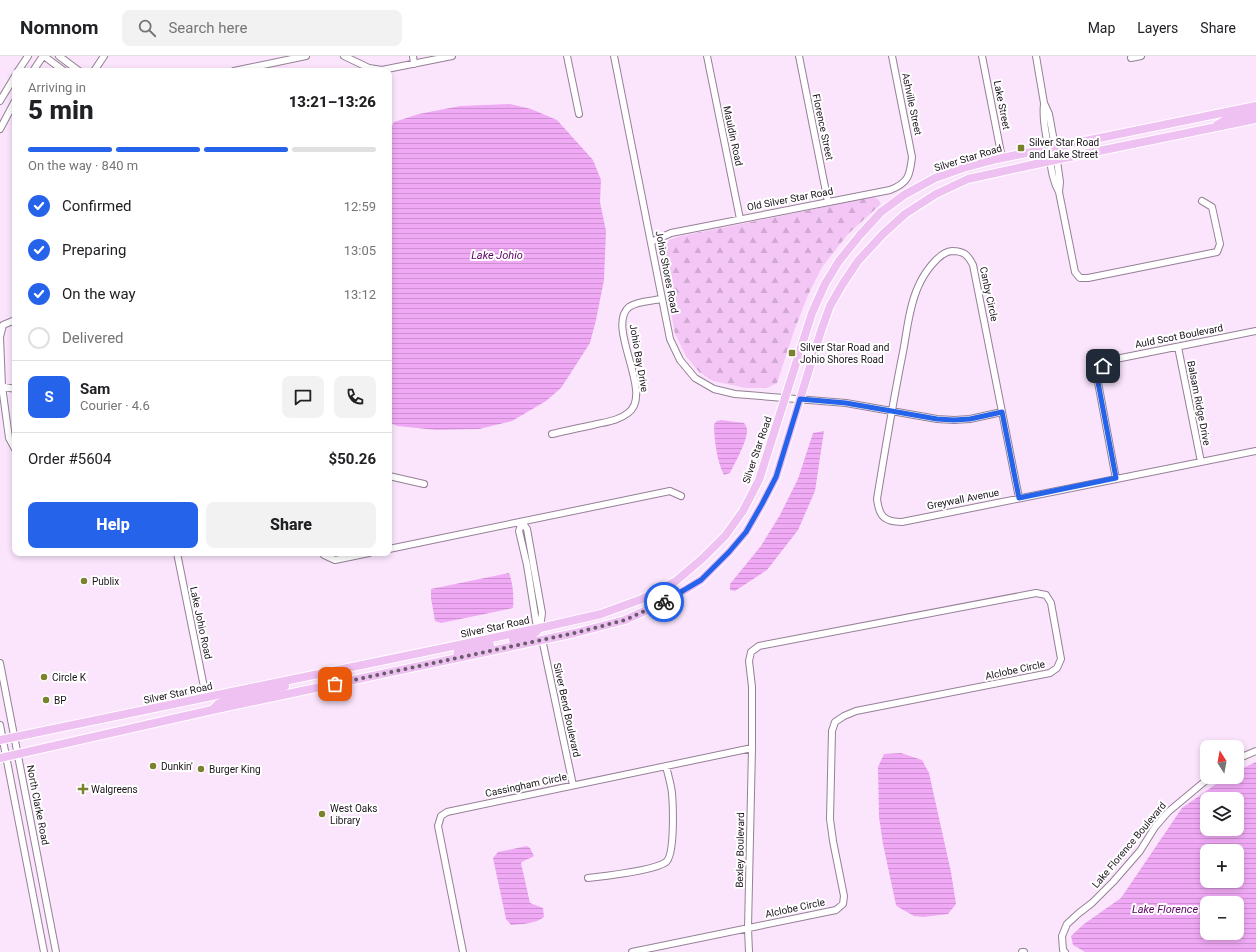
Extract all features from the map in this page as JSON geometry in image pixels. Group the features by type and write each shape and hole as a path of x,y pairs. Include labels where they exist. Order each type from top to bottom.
{"main road":[{"name":"Silver Star Road","path":"1,740 601,614 634,602 676,581 726,536 743,511 759,480 812,313 825,284 839,261 881,212 904,195 935,178 963,168 1052,147 1256,106"},
{"path":"1211,129 1227,119 1256,113"},
{"name":"Silver Star Road","path":"3,757 212,710 575,633 625,620 669,600 701,580 729,552 746,532 776,477 820,331 830,306 858,262 883,234 905,214 936,194 968,179 1256,119"},
{"path":"542,639 555,628 624,611 634,602"},
{"path":"458,657 458,652 533,635 537,632 538,628"},
{"path":"212,710 218,704 227,700 316,680 320,674"}],"street":[{"path":"20,68 28,56"},
{"path":"35,68 43,56 60,68"},
{"path":"59,56 75,68"},
{"path":"96,68 104,56"},
{"path":"248,68 306,56"},
{"path":"344,56 369,68"},
{"path":"413,56 414,64"},
{"path":"392,68 452,56"},
{"path":"567,56 579,114"},
{"name":"Johio Shores Road","path":"614,56 670,339 680,360 695,378 714,389 735,394 846,403 937,419 970,419 1002,412"},
{"name":"Mauldin Road","path":"707,56 740,219"},
{"name":"Florence Street","path":"798,56 828,202"},
{"name":"Ashville Street","path":"892,56 912,157"},
{"name":"Lake Street","path":"982,56 1002,158"},
{"path":"1036,56 1044,103 1049,114 1054,160 1054,183 1059,192 1075,272 1080,278 1088,278 1217,252 1220,244 1212,207 1202,201"},
{"path":"1131,58 1141,56"},
{"path":"0,101 12,81"},
{"path":"0,129 12,107"},
{"name":"Old Silver Star Road","path":"651,242 671,233 890,190 901,186 909,175 912,157"},
{"name":"Canby Circle","path":"877,499 911,309 918,287 927,271 941,255 951,251 962,252 969,257 973,265 1019,498"},
{"name":"Johio Bay Drive","path":"552,434 616,420 629,413 636,402 636,389 622,326 623,315 629,307 639,303 662,299"},
{"path":"12,321 3,325 1,332 1,386 9,438 12,444"},
{"name":"Auld Scot Boulevard","path":"1116,478 1097,377 1103,366 1111,360 1256,331"},
{"name":"Balsam Ridge Drive","path":"1178,346 1201,462"},
{"path":"1,386 12,388"},
{"name":"Greywall Avenue","path":"877,499 878,508 882,516 892,522 902,522 1116,478 1256,452"},
{"path":"392,477 424,484"},
{"path":"392,548 670,491 681,496"},
{"path":"522,522 527,529 542,613 538,628"},
{"path":"522,522 519,531 538,628"},
{"name":"Lake Johio Road","path":"178,556 206,697"},
{"path":"326,556 335,560 354,556"},
{"path":"528,575 535,574"},
{"name":"Alclobe Circle","path":"748,928 836,910 843,904 844,896 830,819 832,731 835,722 856,711 1050,673 1057,668 1061,659 1051,603 1046,595 1036,593 759,646 751,652 749,661 752,687 752,748"},
{"name":"Silver Bend Boulevard","path":"542,639 573,785"},
{"name":"North Clarke Road","path":"0,663 56,952"},
{"path":"0,725 3,757 44,952"},
{"name":"Cassingham Circle","path":"463,952 438,826 440,816 447,812 752,748"},
{"name":"Bexley Boulevard","path":"749,952 748,928 752,748"},
{"path":"1244,756 1256,751"},
{"path":"588,878 656,867 667,861 672,851 673,812 672,792 666,766"},
{"name":"Lake Florence Boulevard","path":"1065,952 1062,936 1067,924 1092,903 1113,882 1140,851 1155,827 1168,812 1202,784"},
{"path":"34,902 46,899"},
{"path":"632,952 748,928"}],"green space":[{"path":"871,196 878,199 881,204 848,234 822,267 808,295 794,331 777,383 767,388 746,388 713,381 699,372 686,356 675,334 661,260 669,240 681,236"}],"water":[{"name":"Lake Johio","path":"510,104 531,109 557,120 593,160 601,180 600,202 606,231 604,280 590,343 561,388 546,401 512,421 479,429 436,430 398,426 392,424 392,125 394,122 419,114 460,106"},
{"path":"721,420 744,423 747,429 747,434 743,445 730,473 724,475 718,457 714,430 714,424"},
{"path":"824,431 815,491 798,530 767,570 735,591 730,590 730,584 761,546 780,515 798,479 813,433"},
{"path":"509,573 513,590 513,608 441,623 435,621 431,589"},
{"path":"901,753 922,760 929,773 951,872 956,904 948,914 923,917 914,916 896,905 879,817 878,767 884,754"},
{"name":"Lake Florence","path":"1256,762 1256,952 1085,952 1073,945 1071,936 1084,924 1121,898 1182,808 1200,795 1200,836 1244,836 1244,792 1205,792 1216,784 1244,784 1244,768"},
{"path":"527,846 530,848 534,856 521,863 530,903 543,908 544,917 533,922 511,925 506,919 493,858 498,852"}],"way so far":[{"path":"335,684 575,633 625,620 664,602"}],"place":[{"name":"Silver Star Road and Lake Street","path":"1021,148"},
{"name":"Silver Star Road and Johio Shores Road","path":"792,353"},
{"name":"Publix","path":"84,581"},
{"name":"Circle K","path":"44,677"},
{"name":"BP","path":"46,700"},
{"name":"Dunkin'","path":"153,766"},
{"name":"Burger King","path":"201,769"},
{"name":"Walgreens","path":"83,789"},
{"name":"West Oaks Library","path":"322,814"}],"route":[{"path":"664,602 701,580 729,552 746,532 776,477 800,399 846,403 937,419 970,419 1002,412 1019,498 1116,478 1097,377 1103,366"}]}
